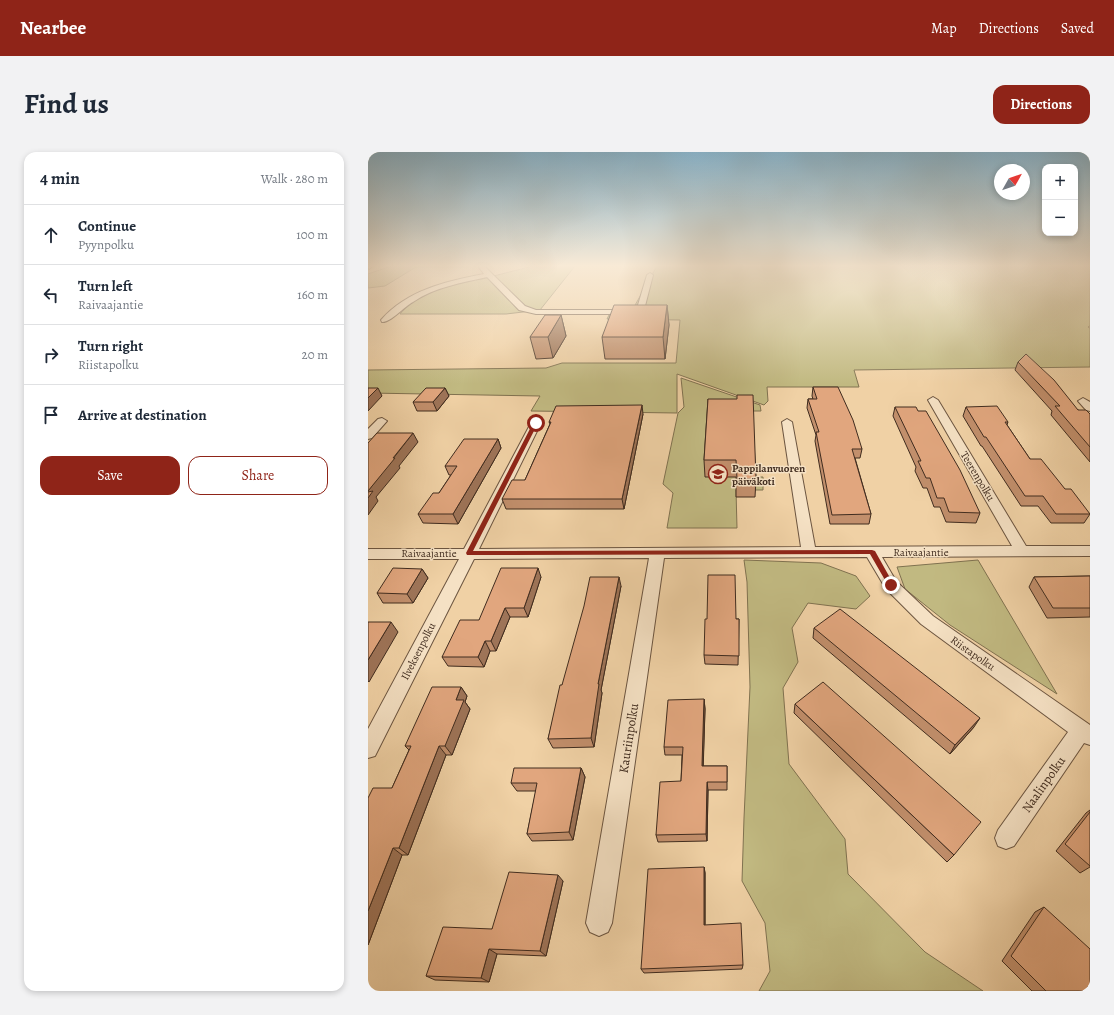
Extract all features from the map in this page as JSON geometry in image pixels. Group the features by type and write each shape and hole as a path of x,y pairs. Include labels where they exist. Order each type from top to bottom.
{"street":[{"path":"385,320 403,305"},
{"path":"519,305 527,310 543,312 620,312 634,310 641,305"},
{"name":"Teerenpolku","path":"933,400 1022,551"},
{"path":"368,436 382,421"},
{"path":"787,422 810,552"},
{"name":"Ilveksenpolku","path":"368,749 536,423"},
{"name":"Raivaajantie","path":"368,554 1090,551"},
{"name":"Kauriinpolku","path":"599,923 656,552"},
{"name":"Riistapolku","path":"872,552 891,585 927,620 1086,733"},
{"name":"Naalinpolku","path":"1006,838 1086,733"}],"shaded area":[{"path":"544,305 540,310 506,314 400,314 407,306"},
{"path":"635,305 1090,305 1090,326 1088,327 1090,328 1090,367 854,370 859,387 767,387 768,401 764,405 677,374 677,413 531,411 540,396 368,393 368,370 546,368 562,363 676,363 680,320 607,319 609,315 622,315"},
{"name":"Pappilanvuoren päiväkoti","path":"681,378 760,405 761,411 752,411 756,477 763,477 763,490 736,490 737,528 667,528 673,493 663,484 678,413 684,407"},
{"path":"744,560 821,563 856,576 870,596 856,609 808,603 792,628 798,662 783,688 789,764 845,839 848,874 925,952 983,991 759,991 770,971 765,923 742,881 750,687 747,582"},
{"path":"978,560 1057,694 950,625 905,589 897,567"}],"building":[{"path":"614,305 667,305 663,337 602,337"},
{"path":"545,315 561,315 548,337 530,337"},
{"path":"1026,354 1054,380 1078,410 1086,410 1090,414 1090,447 1055,406 1060,406 1018,362"},
{"path":"813,387 838,387 853,420 862,449 852,449 871,514 832,515 816,432 819,432 808,399 817,399"},
{"path":"368,388 378,388 368,398"},
{"path":"426,388 445,388 433,402 413,402"},
{"path":"737,395 753,395 756,479 737,479 736,460 704,460 708,399 737,399"},
{"path":"642,405 622,499 502,499 512,480 525,480 551,422 549,422 556,406"},
{"path":"997,406 1008,422 1005,422 1030,459 1041,459 1065,489 1071,489 1090,514 1056,514 1043,496 1025,496 986,437 984,437 966,407"},
{"path":"895,407 916,407 918,411 926,411 960,470 980,513 949,512 944,498 937,498 930,478 926,478 918,461 921,461"},
{"path":"377,433 413,433 368,491 368,443"},
{"path":"464,439 498,439 453,514 418,514 433,493 439,493 457,466 445,466"},
{"path":"373,491 368,498 368,492"},
{"path":"393,568 422,569 407,594 377,593"},
{"path":"501,568 538,568 524,608 505,608 491,641 485,641 478,657 442,657 460,620 479,620"},
{"path":"708,575 735,575 736,619 739,619 739,656 704,655"},
{"path":"1090,576 1090,608 1053,608 1034,577"},
{"path":"590,577 619,577 598,684 591,738 548,739 560,685 562,685 584,606"},
{"path":"840,609 980,718 955,745 814,628"},
{"path":"368,622 391,622 368,660"},
{"path":"823,682 981,822 954,855 795,704"},
{"path":"432,687 461,687 456,700 464,700 445,746 439,746 399,848 393,848 368,911 368,798 373,788 392,788 411,746 405,746"},
{"path":"704,699 702,766 727,766 727,782 707,782 706,834 656,835 660,782 681,781 683,747 664,747 668,700"},
{"path":"514,768 581,768 569,832 527,834 537,783 511,783"},
{"path":"1090,812 1090,866 1065,844"},
{"path":"704,867 704,925 741,923 743,965 641,969 648,869"},
{"path":"509,872 558,875 540,951 489,949 481,978 426,976 443,927 492,929"},
{"path":"1044,907 1090,949 1090,991 1046,991 1011,956"}],"place":[{"name":"Pappilanvuoren päiväkoti","path":"718,474"}],"route":[{"path":"536,423 469,553 872,552 891,585"}]}
